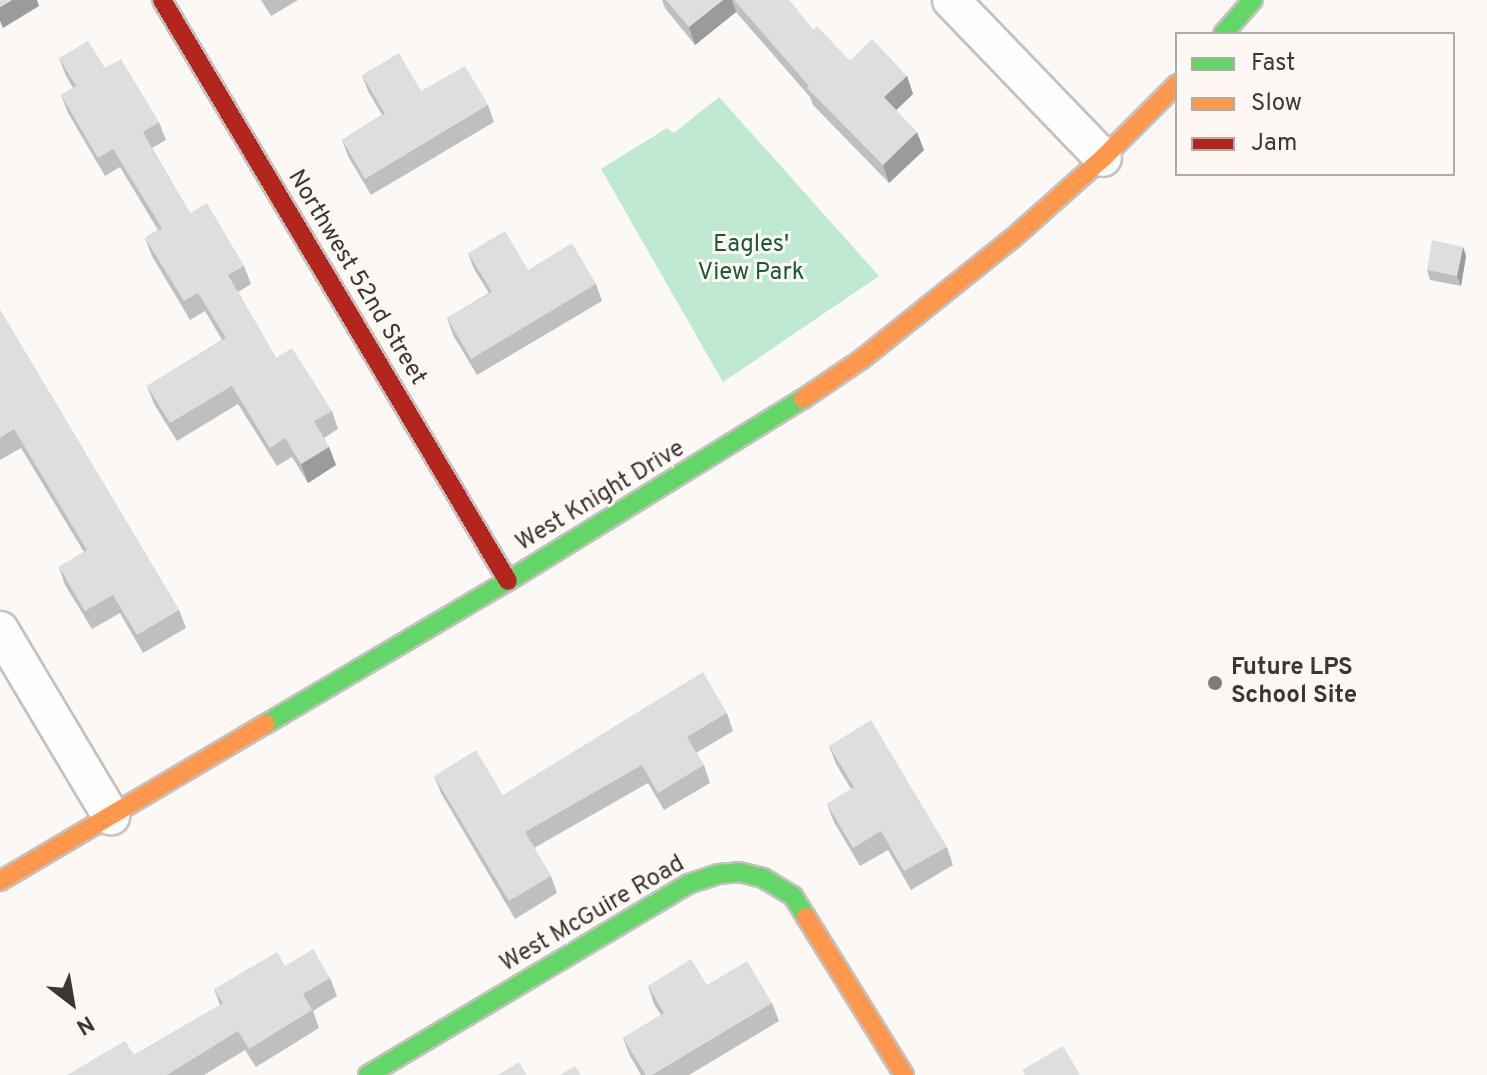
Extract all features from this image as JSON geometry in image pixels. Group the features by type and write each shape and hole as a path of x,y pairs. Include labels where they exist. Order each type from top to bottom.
{"street":[{"name":"Northwest 52nd Street","path":"162,0 508,581"},
{"path":"951,0 1103,158"},
{"path":"1225,32 1253,0"},
{"name":"West Knight Drive","path":"0,881 750,435 862,359 1012,239 1103,158 1175,86"},
{"path":"0,630 111,816"},
{"name":"West McGuire Road","path":"368,1075 688,884 718,874 739,872 763,878 793,896 904,1075"}],"green space":[{"name":"Eagles' View Park","path":"719,97 879,276 723,382 601,169 667,128 674,133"}],"building":[{"path":"0,0 12,0 0,7"},
{"path":"666,0 723,0 689,27"},
{"path":"734,0 789,0 813,30 817,26 850,61 872,39 907,76 884,97 917,132 883,165 807,88 809,86"},
{"path":"88,41 105,68 121,59 159,122 143,132 190,213 207,203 244,266 228,275 276,358 292,348 332,411 314,421 329,447 301,464 285,438 270,448 232,386 170,423 147,386 226,338 198,293 184,301 145,238 162,228 113,149 98,158 61,95 76,86 59,58"},
{"path":"399,53 421,91 465,66 488,105 365,179 342,140 385,114 362,75"},
{"path":"505,231 528,270 572,243 596,284 471,359 447,318 492,292 468,253"},
{"path":"1432,240 1463,247 1457,276 1427,270"},
{"path":"0,310 179,610 137,635 113,595 85,611 59,567 87,550 14,429 0,438"},
{"path":"703,672 727,713 687,737 704,765 658,793 642,765 525,832 551,876 509,901 434,776 476,750 503,795"},
{"path":"871,720 947,847 904,871 881,831 853,848 827,804 854,787 829,746"},
{"path":"313,949 330,978 303,994 312,1010 249,1049 238,1031 167,1075 67,1075 125,1041 134,1055 223,1003 214,989 277,952 285,966"},
{"path":"691,959 707,985 747,961 772,1003 652,1075 646,1075 623,1038 664,1013 648,986"},
{"path":"1063,1046 1080,1075 1025,1075 1022,1070"},
{"path":"519,1062 527,1075 498,1075"},
{"path":"575,1066 581,1075 560,1075"}],"traffic: fast":[{"path":"1225,32 1253,0"},
{"path":"266,724 508,581 803,399"},
{"path":"368,1075 688,884 718,874 739,872 763,878 793,896 806,917"}],"traffic: slow":[{"path":"803,399 862,359 1012,239 1103,158 1175,86"},
{"path":"0,881 266,724"},
{"path":"806,917 904,1075"}],"traffic: jam":[{"path":"162,0 508,581"}],"place":[{"name":"Future LPS School Site","path":"1215,683"}]}
